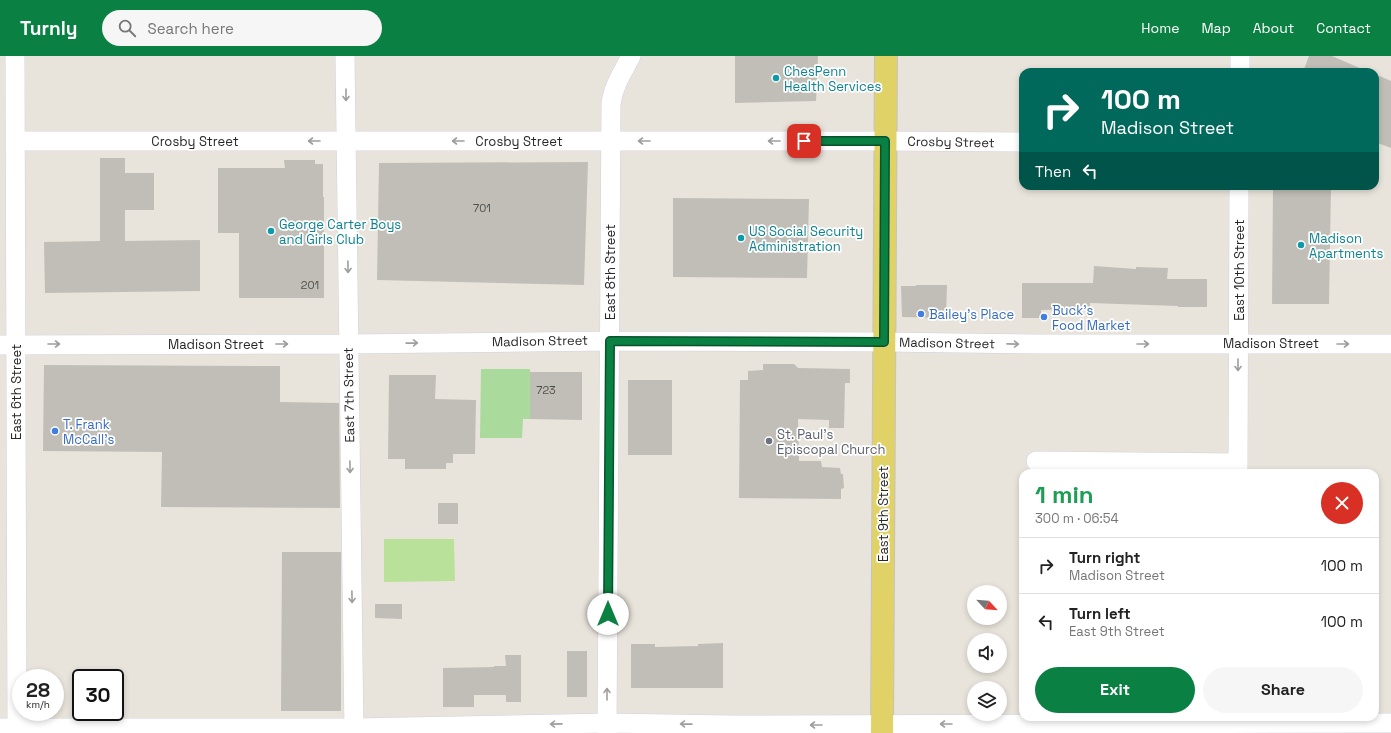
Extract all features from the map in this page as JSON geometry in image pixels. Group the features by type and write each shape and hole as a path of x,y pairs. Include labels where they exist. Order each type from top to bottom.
{"main road":[{"name":"East 9th Street","path":"882,729 886,56"}],"street":[{"name":"East 6th Street","path":"9,728 8,345 15,141 15,56"},
{"name":"East 7th Street","path":"345,56 354,730"},
{"name":"East 8th Street","path":"607,728 612,95 631,56"},
{"path":"1240,56 1240,68"},
{"name":"Crosby Street","path":"15,141 1019,142"},
{"name":"East 10th Street","path":"1238,468 1239,190"},
{"name":"Madison Street","path":"8,345 348,344 610,341 1036,344 1391,344"},
{"path":"1036,461 1238,468"},
{"path":"9,728 354,730 607,728 732,725 882,729 1237,724 1391,724"}],"green space":[{"path":"481,369 530,369 530,419 523,419 522,438 480,438"},
{"path":"384,539 454,539 455,581 384,582"}],"building":[{"name":"ChesPenn Health Services","path":"735,56 818,56 816,101 735,103"},
{"path":"1309,56 1332,56 1360,68 1304,68"},
{"path":"1379,76 1391,81 1391,148 1379,144"},
{"path":"100,158 125,158 125,173 154,173 154,210 125,210 125,241 200,240 200,291 45,293 44,242 100,241"},
{"name":"George Carter Boys and Girls Club","path":"284,160 315,160 315,164 323,164 324,298 239,298 239,233 218,233 218,168 285,168"},
{"path":"588,162 584,285 377,280 379,163"},
{"name":"Madison Apartments","path":"1273,190 1331,190 1329,304 1272,304"},
{"name":"US Social Security Administration","path":"673,198 809,199 807,278 673,277"},
{"path":"1094,266 1136,269 1136,267 1168,268 1167,279 1207,279 1207,307 1090,303 1090,309 1041,310 1041,318 1022,318 1022,283 1093,283"},
{"path":"947,285 946,318 902,317 901,286"},
{"name":"St. Paul's Episcopal Church","path":"763,364 794,364 798,368 850,369 850,383 845,383 844,428 829,428 829,420 798,419 799,461 821,461 822,467 840,468 841,474 843,474 844,488 841,489 841,499 739,498 740,380 748,380 748,371 763,370"},
{"path":"44,365 280,366 280,402 339,403 340,508 161,507 162,452 43,451"},
{"path":"530,372 582,372 582,420 530,419"},
{"path":"389,375 436,375 435,399 476,400 475,454 453,454 453,463 446,463 446,469 405,469 405,459 388,459"},
{"path":"628,380 672,380 672,455 628,455"},
{"path":"438,503 458,503 458,524 438,524"},
{"path":"282,552 341,552 341,711 281,711"},
{"path":"375,604 402,604 402,619 375,618"},
{"path":"723,643 723,688 631,688 631,644 655,644 655,647 698,646 698,644"},
{"path":"567,651 587,651 587,697 567,697"},
{"path":"505,655 521,655 521,702 506,702 506,695 474,695 474,707 443,707 443,668 506,666"}],"place":[{"name":"ChesPenn Health Services","path":"776,78"},
{"name":"George Carter Boys and Girls Club","path":"271,231"},
{"name":"US Social Security Administration","path":"741,238"},
{"name":"Madison Apartments","path":"1301,245"},
{"name":"Bailey's Place","path":"921,314"},
{"name":"Buck's Food Market","path":"1044,317"},
{"name":"T. Frank McCall's","path":"55,431"},
{"name":"St. Paul's Episcopal Church","path":"769,441"}],"route":[{"path":"608,614 610,341 884,342 885,141 804,141"}]}
